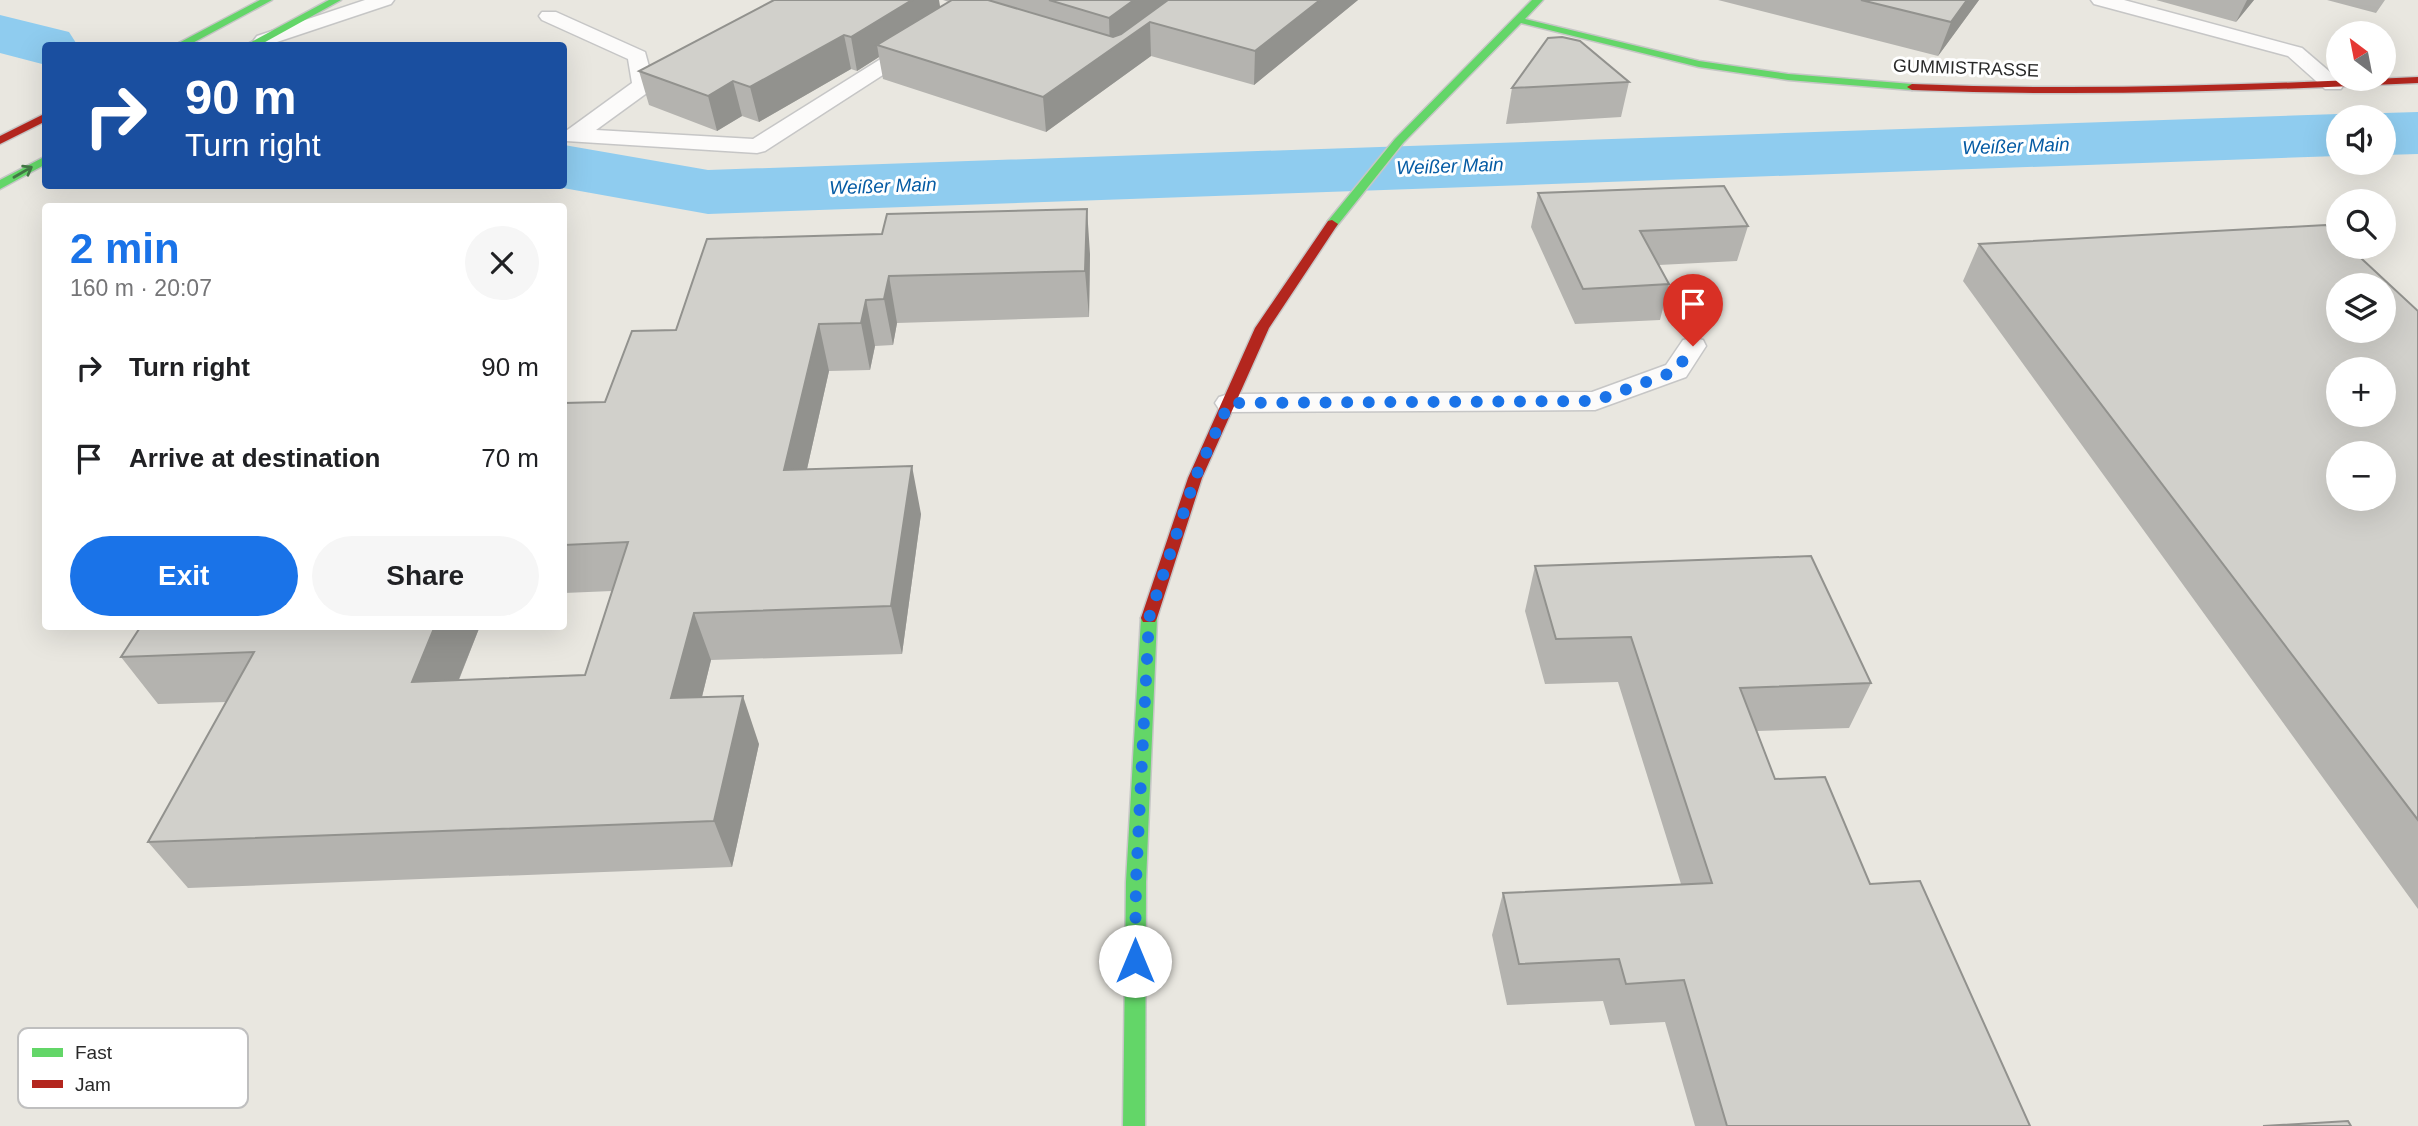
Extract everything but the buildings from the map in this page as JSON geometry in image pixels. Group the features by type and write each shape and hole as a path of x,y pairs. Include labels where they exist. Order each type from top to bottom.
{"main road":[{"path":"185,42 267,0"},
{"path":"255,42 336,0"},
{"path":"1134,1126 1136,882 1149,618 1195,478 1262,328 1339,214 1399,141 1538,0"},
{"name":"GUMMISTRASSE","path":"1519,20 1698,63 1829,81 1979,92 2326,84"},
{"name":"GUMMISTRASSE","path":"2396,81 2418,80"},
{"path":"0,141 42,118"},
{"path":"0,185 42,161"}],"lane":[{"path":"257,42 384,0"},
{"path":"549,16 638,56 643,85 575,136 757,146 989,0"},
{"path":"2101,0 2295,52 2326,78"},
{"path":"939,8 989,23"},
{"path":"1229,403 1595,401 1676,371 1693,346"}],"waterway":[{"name":"Weißer Main","path":"0,34 42,45"},
{"name":"Weißer Main","path":"2396,134 2418,133"},
{"name":"Weißer Main","path":"567,168 708,192 2326,135"}],"traffic: fast":[{"path":"186,42 267,0"},
{"path":"257,42 336,0"},
{"path":"1332,224 1399,141 1538,0"},
{"path":"1519,20 1699,64 1788,77 1912,87"},
{"path":"0,185 42,161"},
{"path":"1134,1126 1136,882 1149,618"}],"traffic: jam":[{"path":"1912,87 2102,91 2418,80"},
{"path":"0,141 42,118"},
{"path":"1149,618 1195,478 1262,328 1332,224"}],"route":[{"path":"1135,961 1136,882 1149,618 1195,478 1229,403 1595,401 1676,371 1693,346"}]}
